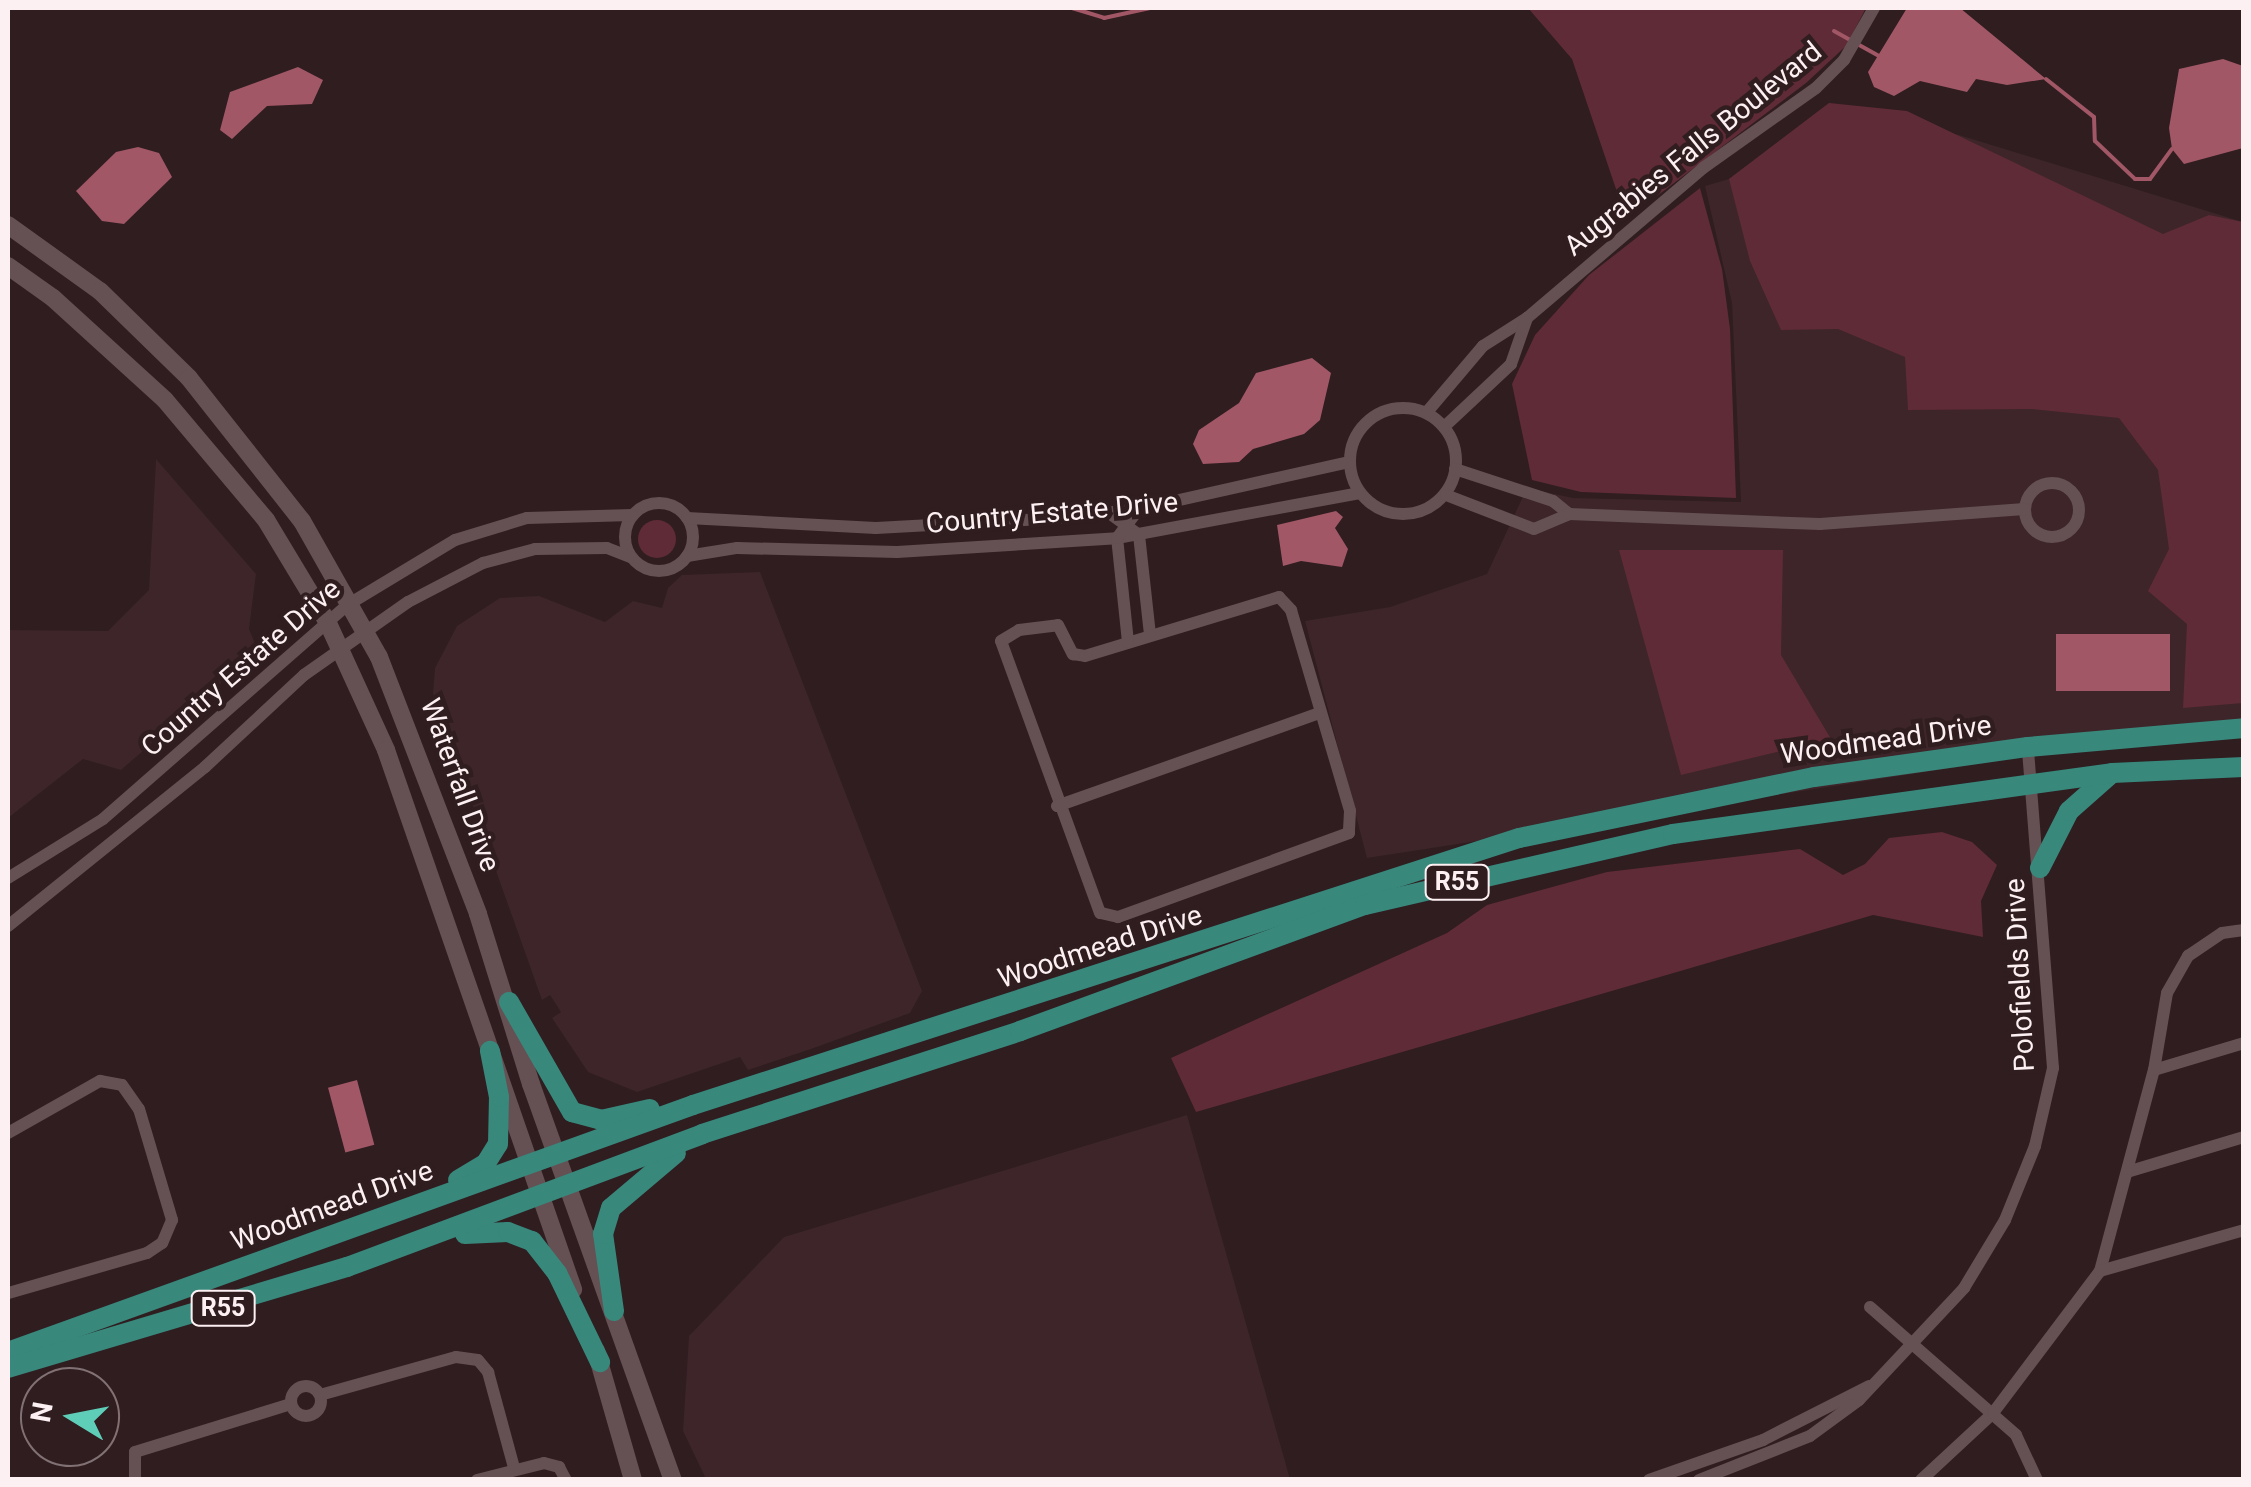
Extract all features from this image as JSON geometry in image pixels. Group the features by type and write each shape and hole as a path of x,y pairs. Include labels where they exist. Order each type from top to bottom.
{"main road":[{"name":"Waterfall Drive","path":"8,226 100,291 189,378 292,507 365,632 415,742 509,1002 558,1156 672,1480"},
{"name":"Waterfall Drive","path":"8,266 52,298 165,400 266,520 326,621 386,750 600,1362 632,1480"},
{"name":"Woodmead Drive","path":"8,1352 354,1223 530,1166 694,1105 1519,838 1814,777 2028,747 2244,728"},
{"name":"Woodmead Drive","path":"8,1368 347,1267 542,1198 702,1134 1020,1031 1365,905 1673,834 2112,773 2244,767"},
{"path":"2040,868 2068,812 2112,773"},
{"path":"509,1002 572,1112 601,1120 694,1105"},
{"path":"354,1223 486,1163 500,1132 490,1051"},
{"path":"614,1311 603,1234 611,1208 635,1181 702,1134"},
{"path":"347,1267 446,1236 519,1235 546,1255 600,1362"}],"street":[{"name":"Augrabies Falls Boulevard","path":"1427,412 1474,355 1527,318 1606,247 1816,88 1844,60 1874,8"},
{"name":"Augrabies Falls Boulevard","path":"1444,426 1512,364 1527,318"},
{"path":"1406,407 1427,412 1444,426 1455,468 1446,495 1419,514 1386,513 1360,493 1350,462 1366,422 1406,407"},
{"name":"Country Estate Drive","path":"687,518 876,528 1109,513 1350,462"},
{"path":"1455,468 1552,501 1570,514"},
{"path":"2051,482 2074,494 2079,510 2066,534 2048,538 2032,529 2024,509 2034,488 2051,482"},
{"name":"Country Estate Drive","path":"686,556 736,548 896,552 1128,534 1360,493"},
{"path":"1446,495 1530,529 1570,514 1820,524 2024,509"},
{"path":"656,502 687,518 693,537 686,556 658,571 631,557 624,536 632,516 656,502"},
{"path":"1128,642 1128,534 1139,508"},
{"path":"1109,513 1128,534 1150,635"},
{"name":"Country Estate Drive","path":"12,876 103,819 348,604 455,540 496,526 632,516"},
{"name":"Country Estate Drive","path":"8,926 36,898 175,791 340,650 424,593 502,556 562,548 607,548 631,557"},
{"path":"1279,597 1291,610 1350,811 1350,830 1343,840 1112,918 1095,908 999,645 1008,633 1051,625 1062,628 1078,656 1128,642 1279,597"},
{"path":"1056,806 1319,713"},
{"name":"Polofields Drive","path":"1649,1480 1715,1471 1810,1436 1902,1357 1938,1320 2005,1220 2046,1105 2054,1034 2028,747"},
{"path":"1921,1480 1992,1413 2100,1271 2154,1070 2167,993 2188,956 2222,934 2244,930"},
{"path":"2154,1070 2244,1044"},
{"path":"8,1133 100,1081 122,1085 139,1109 172,1220 162,1242 146,1253 8,1293"},
{"path":"2127,1172 2244,1137"},
{"path":"2100,1271 2244,1230"},
{"path":"1870,1308 2025,1446 2037,1480"},
{"path":"135,1480 134,1452 291,1404 302,1386 320,1395 472,1358 488,1372 514,1468"},
{"path":"291,1404 306,1416 318,1409 320,1395"},
{"path":"477,1480 514,1468 553,1464 566,1480"}],"shaded area":[{"path":"1528,8 1866,8 1846,46 1806,83 1657,196 1617,192 1572,59"},
{"path":"1907,8 1960,8 2046,79 2007,85 1976,79 1967,92 1920,81 1894,96 1874,87 1868,72"},
{"path":"2223,59 2243,66 2243,148 2184,164 2172,149 2169,128 2179,69"},
{"path":"298,67 323,80 312,104 267,106 232,139 220,130 230,92"},
{"path":"1829,103 1959,135 2243,222 2243,723 1367,858 1305,621 1390,607 1487,574 1527,488 1573,498 1741,502 1732,303 1705,186 1729,179"},
{"path":"1829,103 1907,111 2163,234 2209,215 2243,222 2243,703 2183,708 2187,624 2148,591 2169,549 2158,470 2119,418 2032,409 1908,410 1905,357 1838,329 1781,330 1750,261 1729,179"},
{"path":"138,147 159,153 172,177 124,224 102,221 76,191 116,152"},
{"path":"1700,188 1722,269 1730,329 1736,498 1581,492 1532,480 1512,384 1535,335 1589,275"},
{"path":"1312,358 1331,373 1320,420 1304,434 1253,449 1239,462 1203,464 1193,444 1199,430 1239,403 1256,373"},
{"path":"156,459 256,574 249,629 258,651 121,770 83,759 8,818 8,630 108,631 149,590"},
{"path":"1336,511 1343,517 1335,528 1348,549 1342,567 1301,561 1283,566 1277,525"},
{"path":"657,520 670,526 676,539 670,552 657,558 644,552 638,539 644,526"},
{"path":"1619,550 1783,550 1781,655 1831,739 1681,775"},
{"path":"760,572 922,991 910,1013 811,1049 748,1070 740,1057 637,1092 588,1072 552,1018 561,1012 550,995 542,1000 433,694 435,668 457,626 500,598 539,596 605,622 633,601 662,608 668,588 682,575"},
{"path":"2056,634 2170,634 2170,691 2056,691"},
{"path":"1942,832 1972,842 1997,865 1981,901 1983,937 1873,915 1196,1112 1171,1058 1447,933 1487,905 1607,872 1800,849 1843,875 1865,864 1889,838"},
{"path":"357,1080 374,1145 345,1152 328,1088"},
{"path":"1187,1115 1290,1479 706,1479 683,1431 689,1336 784,1237"}],"waterway":[{"path":"1072,8 1104,18 1150,8"},
{"path":"1834,31 1879,56"},
{"path":"2046,79 2094,117 2095,141 2135,179 2150,179 2172,149"}]}
